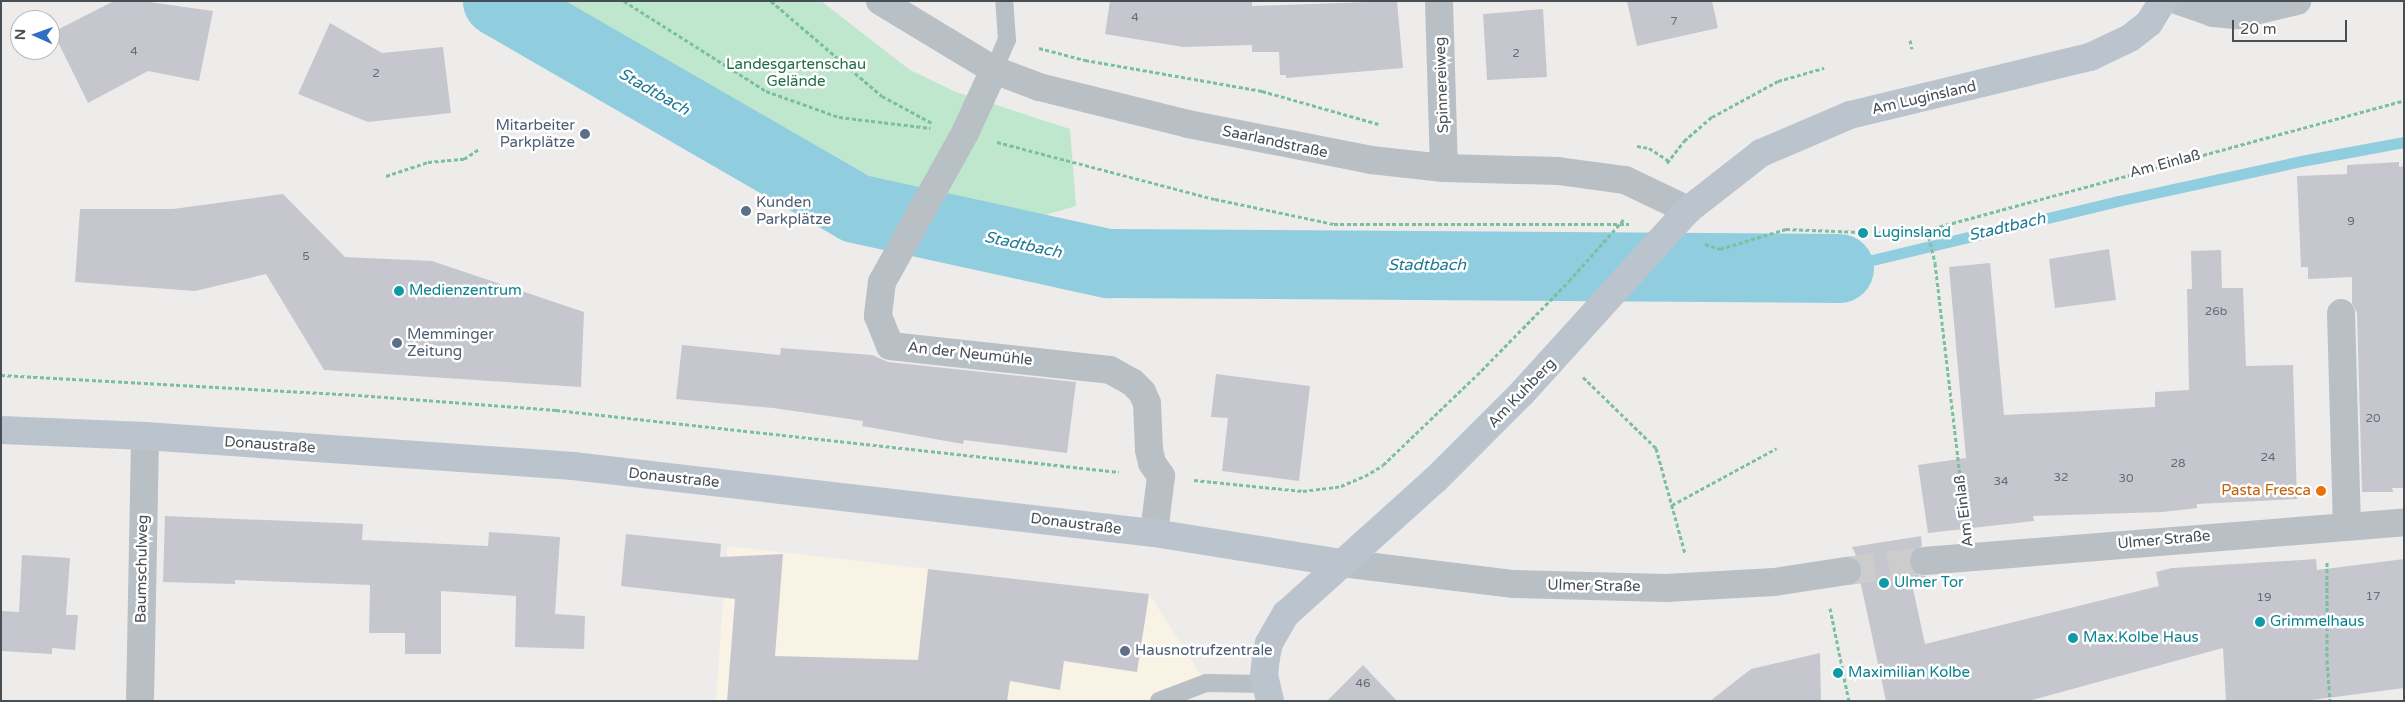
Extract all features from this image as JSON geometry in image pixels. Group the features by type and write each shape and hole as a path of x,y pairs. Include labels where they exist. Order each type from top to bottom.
{"street":[{"name":"Saarlandstraße","path":"880,1 994,70 1039,88 1188,124 1352,157 1444,168 1558,171 1625,180 1688,210"},
{"name":"Spinnereiweg","path":"1439,1 1444,168"},
{"name":"Am Luginsland","path":"1688,210 1761,153 1793,137 1850,115 2090,57 2130,38 2148,23 2163,1"},
{"path":"2179,1 2213,13 2238,15 2298,1"},
{"name":"An der Neumühle","path":"994,70 954,132 932,196 882,282 878,316 890,346 1110,370 1142,392 1147,403 1152,463 1161,476"},
{"name":"Am Kuhberg","path":"1268,693 1269,643 1286,614 1435,480 1522,394 1628,279 1667,231 1688,210"},
{"path":"2335,527 2341,313"},
{"name":"Donaustraße","path":"1,430 145,436 573,466 1154,533 1342,562"},
{"name":"Baumschulweg","path":"140,701 145,436"},
{"path":"1154,533 1161,476"},
{"name":"Ulmer Straße","path":"1924,561 1969,555 2404,522"},
{"name":"Ulmer Straße","path":"1342,562 1514,584 1695,588 1774,582 1835,573"}],"lane":[{"path":"994,70 1007,40 1004,1"},
{"path":"1159,701 1206,683 1268,693"}],"path":[{"path":"624,1 766,91 839,117 954,132 1215,199 1334,224 1621,222 1667,231 1720,249 1786,229 1861,232"},
{"path":"771,1 882,96 954,132"},
{"path":"1007,40 1085,60 1262,91 1381,125"},
{"path":"1910,40 1912,49"},
{"path":"1669,161 1684,140 1712,117 1778,82 1824,68"},
{"name":"Am Einlaß","path":"1866,233 1927,230 2404,100"},
{"path":"386,176 428,162 464,158 480,149"},
{"name":"Am Einlaß","path":"1927,230 1935,263 1969,555"},
{"path":"1,375 349,394 546,410 1303,491 1341,486 1365,476 1383,465 1432,419 1569,281 1599,248"},
{"path":"1592,386 1656,448 1695,588"},
{"path":"1672,505 1777,448"},
{"path":"2330,701 2335,527"},
{"path":"1835,573 1850,701"}],"shaded area":[{"path":"727,546 1149,594 1206,683 1180,701 716,701"}],"green space":[{"name":"Landesgartenschau Gelände","path":"539,1 821,1 910,70 956,92 1070,129 1076,206 997,229 878,191 809,161"}],"building":[{"path":"114,1 142,1 213,11 199,81 148,71 88,103 60,46 60,28"},
{"path":"1110,1 1252,1 1252,6 1397,1 1403,68 1286,78 1286,75 1280,75 1279,52 1252,52 1252,45 1183,47 1105,34"},
{"path":"1627,1 1712,1 1718,28 1637,46"},
{"path":"1543,9 1547,77 1487,80 1483,14"},
{"path":"330,23 382,53 443,47 451,113 368,122 298,94"},
{"path":"2399,162 2399,167 2404,166 2404,488 2392,488 2393,492 2362,492 2357,313 2352,303 2352,277 2308,279 2308,267 2301,267 2297,176 2347,174 2347,165"},
{"name":"Medienzentrum","path":"283,194 345,257 432,261 584,312 581,387 324,370 266,274 195,291 75,282 80,209 173,209"},
{"path":"2109,249 2116,300 2055,308 2049,259"},
{"path":"2221,250 2222,288 2243,288 2246,366 2293,365 2297,499 2197,504 2197,508 2163,512 2033,516 2034,521 1928,533 1918,465 1966,458 1949,267 1990,263 2004,415 2155,407 2155,392 2189,390 2187,289 2192,289 2191,251"},
{"path":"682,345 780,355 781,348 872,355 888,362 1076,382 1067,453 964,440 963,444 862,426 863,421 773,408 676,399"},
{"path":"1216,374 1310,386 1299,481 1222,471 1228,418 1211,417"},
{"path":"165,516 363,524 362,540 488,546 489,532 560,537 555,614 585,616 584,649 515,647 516,596 441,591 441,654 405,654 405,633 369,633 370,585 235,580 235,584 163,582"},
{"path":"626,534 721,544 720,557 783,554 775,656 918,660 928,569 1149,594 1137,672 1064,661 1060,690 1010,681 1007,701 727,701 735,599 621,586"},
{"path":"1921,536 1922,546 1910,554 1908,562 1917,575 1927,576 1927,582 1912,584 1925,644 2159,586 2156,572 2172,568 2316,559 2317,570 2404,559 2404,688 2304,701 2226,701 2223,648 2028,701 1886,701 1860,580 1862,568 1852,547"},
{"path":"22,555 70,558 66,615 78,615 75,650 52,648 52,654 1,651 1,611 19,612"},
{"path":"1820,653 1821,701 1710,701 1751,669"},
{"path":"1363,665 1397,701 1327,701"}],"waterway":[{"name":"Stadtbach","path":"497,1 855,208 1108,263 1839,268"},
{"name":"Stadtbach","path":"1839,268 2118,201 2301,161 2404,142"}],"tunnel":[{"path":"1847,571 1924,561"}],"place":[{"name":"Mitarbeiter Parkplätze","path":"585,134"},
{"name":"Kunden Parkplätze","path":"746,211"},
{"name":"Luginsland","path":"1863,233"},
{"name":"Medienzentrum","path":"399,291"},
{"name":"Memminger Zeitung","path":"397,343"},
{"name":"Pasta Fresca","path":"2321,491"},
{"name":"Ulmer Tor","path":"1884,583"},
{"name":"Grimmelhaus","path":"2260,622"},
{"name":"Max.Kolbe Haus","path":"2073,638"},
{"name":"Hausnotrufzentrale","path":"1125,651"},
{"name":"Maximilian Kolbe","path":"1838,673"}]}
